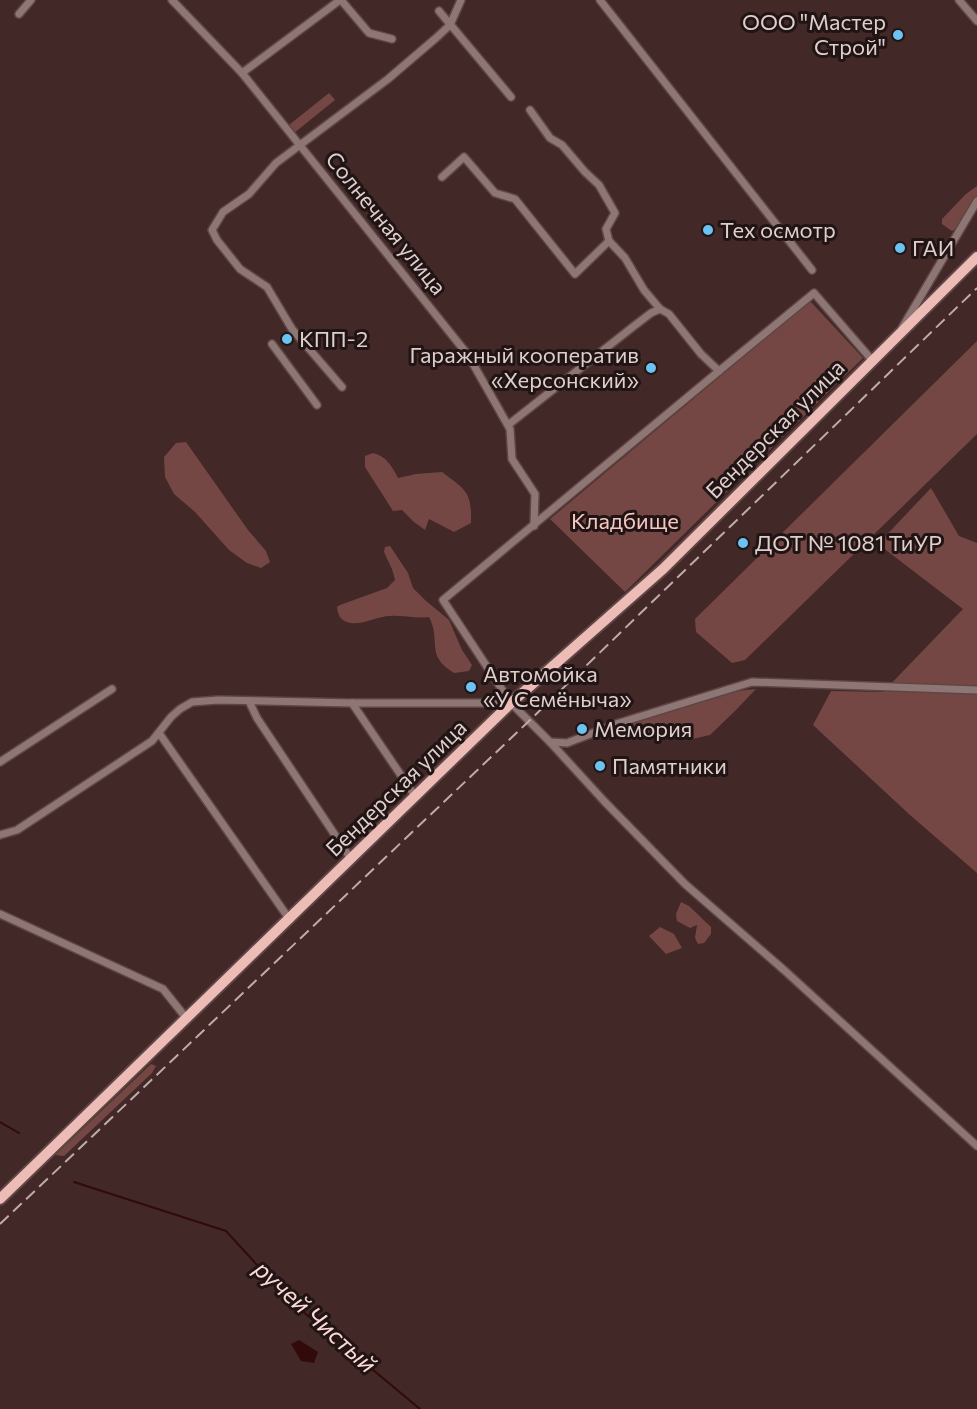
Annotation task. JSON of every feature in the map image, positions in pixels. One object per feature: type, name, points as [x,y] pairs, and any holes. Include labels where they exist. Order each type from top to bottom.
[{"type":"main road","name":"Бендерская улица","points":[[0,1199],[511,703],[663,569],[977,257]]},
{"type":"street","points":[[19,14],[31,0]]},
{"type":"street","name":"Солнечная улица","points":[[172,0],[242,73],[444,324],[468,355],[508,425]]},
{"type":"street","points":[[242,73],[340,0],[369,33],[392,39]]},
{"type":"street","points":[[342,387],[292,329],[267,287],[240,269],[212,230],[223,212],[249,194],[276,163],[388,79],[436,38],[450,25],[461,0]]},
{"type":"street","points":[[600,0],[812,270]]},
{"type":"street","points":[[959,0],[977,21]]},
{"type":"street","points":[[439,11],[511,97]]},
{"type":"street","points":[[530,110],[550,138],[562,145],[599,185],[615,213],[606,230],[609,241],[625,258],[644,290],[660,309],[669,314],[701,354],[719,371]]},
{"type":"street","points":[[442,177],[464,157],[495,193],[515,199],[574,274],[609,241]]},
{"type":"street","points":[[897,336],[977,201]]},
{"type":"street","points":[[872,360],[814,293],[442,600],[511,703],[685,884],[784,970],[977,1146]]},
{"type":"street","points":[[534,526],[535,494],[512,459],[508,425],[651,313],[660,309]]},
{"type":"street","points":[[272,344],[317,405]]},
{"type":"street","points":[[550,742],[567,743],[619,723],[752,682],[977,690]]},
{"type":"street","points":[[0,762],[112,690]]},
{"type":"street","points":[[0,835],[16,830],[152,741],[175,713],[192,702],[249,700],[352,703],[511,703]]},
{"type":"street","points":[[249,700],[257,718],[351,859]]},
{"type":"street","points":[[352,703],[415,796]]},
{"type":"street","points":[[159,733],[290,920]]},
{"type":"street","points":[[0,914],[163,989],[187,1019]]},
{"type":"green space","points":[[329,93],[335,100],[294,133],[289,125]]},
{"type":"green space","points":[[977,186],[977,197],[959,227],[952,231],[942,224],[942,219]]},
{"type":"green space","name":"Кладбище","points":[[810,301],[863,358],[625,592],[550,519]]},
{"type":"green space","points":[[977,341],[977,434],[745,660],[732,663],[696,632],[695,619]]},
{"type":"green space","points":[[186,442],[248,530],[266,551],[270,562],[261,568],[247,563],[229,550],[195,512],[174,494],[165,477],[164,457],[176,443]]},
{"type":"green space","points":[[373,453],[382,456],[388,462],[398,478],[442,472],[457,483],[469,498],[471,523],[454,532],[429,519],[425,530],[402,510],[393,511],[365,467],[365,456]]},
{"type":"green space","points":[[931,488],[959,536],[977,543],[977,873],[910,815],[813,725],[831,691],[883,692],[963,609],[878,544]]},
{"type":"green space","points":[[390,546],[408,573],[413,588],[449,620],[462,650],[472,665],[469,671],[454,673],[439,660],[436,654],[433,626],[429,617],[390,616],[352,623],[343,620],[340,616],[337,607],[340,605],[387,588],[395,580],[384,552],[385,547]]},
{"type":"green space","points":[[756,689],[710,735],[692,739],[679,727],[643,739],[621,737],[624,726],[706,698]]},
{"type":"green space","points":[[681,902],[689,906],[711,927],[711,934],[704,943],[698,944],[695,938],[697,925],[690,928],[677,921],[676,914]]},
{"type":"green space","points":[[660,927],[674,934],[682,948],[666,954],[649,936]]},
{"type":"green space","points":[[151,1064],[156,1066],[152,1073],[64,1156],[55,1155]]},
{"type":"shaded area","points":[[299,1340],[318,1352],[314,1363],[301,1361],[291,1344]]},
{"type":"waterway","name":"ручей Чистый","points":[[0,1122],[19,1133]]},
{"type":"waterway","name":"ручей Чистый","points":[[74,1182],[226,1231],[289,1300],[420,1409]]},
{"type":"railway","points":[[0,1224],[529,721],[977,288]]},
{"type":"place","name":"ООО \"Мастер Строй\"","points":[[898,35]]},
{"type":"place","name":"Тех осмотр","points":[[708,230]]},
{"type":"place","name":"ГАИ","points":[[900,248]]},
{"type":"place","name":"КПП-2","points":[[287,339]]},
{"type":"place","name":"Гаражный кооператив «Херсонский»","points":[[651,368]]},
{"type":"place","name":"ДОТ № 1081 ТиУР","points":[[743,543]]},
{"type":"place","name":"Автомойка «У Семёныча»","points":[[471,687]]},
{"type":"place","name":"Мемория","points":[[582,729]]},
{"type":"place","name":"Памятники","points":[[600,766]]}]
